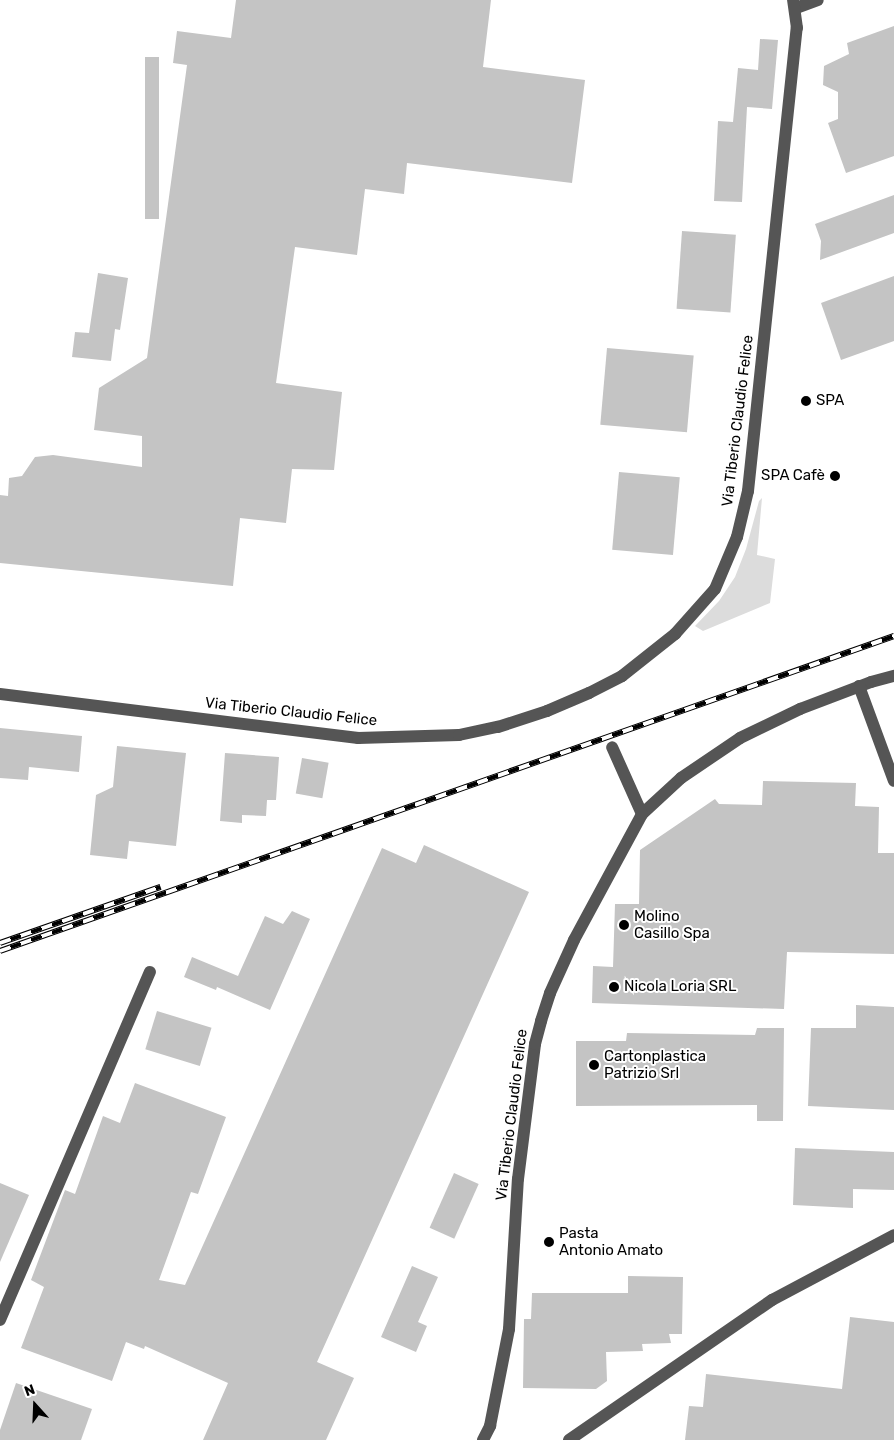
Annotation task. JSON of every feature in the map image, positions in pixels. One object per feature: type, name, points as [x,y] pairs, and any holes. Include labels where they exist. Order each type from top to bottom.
[{"type":"street","points":[[795,4],[818,0]]},
{"type":"street","name":"Via Tiberio Claudio Felice","points":[[0,694],[358,738],[415,738],[459,735],[488,729],[547,711],[622,676],[649,657],[692,616],[714,589],[737,537],[748,491],[797,28],[795,4]]},
{"type":"street","name":"Via Tiberio Claudio Felice","points":[[483,1440],[490,1426],[509,1329],[518,1179],[535,1044],[550,993],[574,940],[642,814],[682,778],[740,738],[800,708],[859,686],[894,676]]},
{"type":"street","points":[[859,686],[894,782]]},
{"type":"street","points":[[612,747],[642,814]]},
{"type":"street","points":[[0,1320],[150,972]]},
{"type":"street","points":[[569,1440],[772,1300],[894,1235]]},
{"type":"shaded area","points":[[762,498],[757,555],[775,559],[770,603],[703,631],[695,626],[719,601],[735,577],[746,549],[759,501]]},
{"type":"building","points":[[236,0],[491,0],[483,67],[585,80],[572,183],[407,163],[404,194],[365,189],[357,255],[295,247],[276,383],[342,392],[334,470],[292,469],[286,523],[240,518],[233,586],[0,563],[0,495],[8,496],[9,478],[22,476],[35,457],[53,455],[142,467],[142,436],[94,430],[99,388],[147,358],[187,65],[173,63],[177,31],[231,38]]},
{"type":"building","points":[[894,26],[894,156],[846,173],[828,123],[838,119],[838,92],[823,85],[824,66],[849,54],[847,43]]},
{"type":"building","points":[[760,39],[778,40],[772,109],[747,107],[742,202],[714,201],[718,121],[733,122],[738,68],[758,70]]},
{"type":"building","points":[[145,57],[159,57],[159,219],[145,219]]},
{"type":"building","points":[[894,195],[894,233],[820,260],[821,241],[815,224]]},
{"type":"building","points":[[682,231],[736,235],[730,313],[677,309]]},
{"type":"building","points":[[98,273],[128,278],[120,330],[115,329],[111,361],[72,357],[75,332],[89,333]]},
{"type":"building","points":[[894,276],[894,341],[841,360],[821,303]]},
{"type":"building","points":[[607,348],[694,356],[687,432],[600,425]]},
{"type":"building","points":[[619,472],[680,477],[673,555],[612,550]]},
{"type":"building","points":[[0,728],[82,736],[79,772],[29,767],[28,780],[0,778]]},
{"type":"building","points":[[117,746],[186,753],[176,846],[129,841],[127,859],[90,855],[96,795],[113,787]]},
{"type":"building","points":[[225,753],[279,757],[276,800],[267,800],[266,816],[242,815],[242,823],[220,821]]},
{"type":"building","points":[[302,758],[329,763],[322,798],[296,793]]},
{"type":"building","points":[[763,781],[856,783],[855,806],[879,807],[878,853],[894,853],[894,954],[787,952],[784,1009],[592,1003],[593,966],[613,967],[615,904],[639,904],[640,850],[715,799],[719,804],[762,805]]},
{"type":"building","points":[[424,845],[529,892],[317,1362],[354,1378],[326,1440],[203,1440],[228,1383],[145,1346],[144,1349],[126,1342],[112,1381],[21,1348],[44,1287],[31,1280],[65,1190],[75,1194],[103,1116],[120,1123],[135,1083],[226,1117],[198,1194],[191,1192],[159,1280],[185,1285],[382,848],[416,863]]},
{"type":"building","points":[[292,911],[310,919],[270,1010],[217,987],[216,990],[184,977],[192,957],[238,976],[265,916],[283,924]]},
{"type":"building","points":[[856,1005],[894,1007],[894,1110],[808,1106],[811,1028],[856,1028]]},
{"type":"building","points":[[157,1011],[212,1028],[200,1066],[145,1049]]},
{"type":"building","points":[[757,1028],[784,1028],[783,1121],[757,1121],[757,1105],[576,1106],[576,1041],[626,1041],[627,1033],[755,1035]]},
{"type":"building","points":[[795,1148],[894,1152],[894,1190],[853,1189],[853,1208],[793,1205]]},
{"type":"building","points":[[454,1173],[479,1184],[454,1239],[430,1228]]},
{"type":"building","points":[[0,1183],[29,1195],[0,1262]]},
{"type":"building","points":[[412,1266],[438,1277],[418,1322],[427,1326],[416,1352],[381,1337]]},
{"type":"building","points":[[628,1276],[683,1277],[682,1334],[669,1334],[671,1343],[642,1344],[643,1351],[606,1352],[607,1381],[596,1389],[523,1388],[524,1319],[531,1319],[532,1293],[628,1293]]},
{"type":"building","points":[[850,1317],[894,1322],[894,1440],[685,1440],[689,1406],[703,1407],[706,1374],[842,1389]]},
{"type":"building","points":[[16,1383],[92,1409],[81,1440],[0,1440],[0,1430]]},
{"type":"railway","points":[[0,951],[894,636]]},
{"type":"railway","points":[[0,943],[160,887]]},
{"type":"place","name":"SPA","points":[[806,401]]},
{"type":"place","name":"SPA Cafè","points":[[835,476]]},
{"type":"place","name":"Molino Casillo Spa","points":[[624,925]]},
{"type":"place","name":"Nicola Loria SRL","points":[[614,987]]},
{"type":"place","name":"Cartonplastica Patrizio Srl","points":[[594,1065]]},
{"type":"place","name":"Pasta Antonio Amato","points":[[549,1242]]}]
